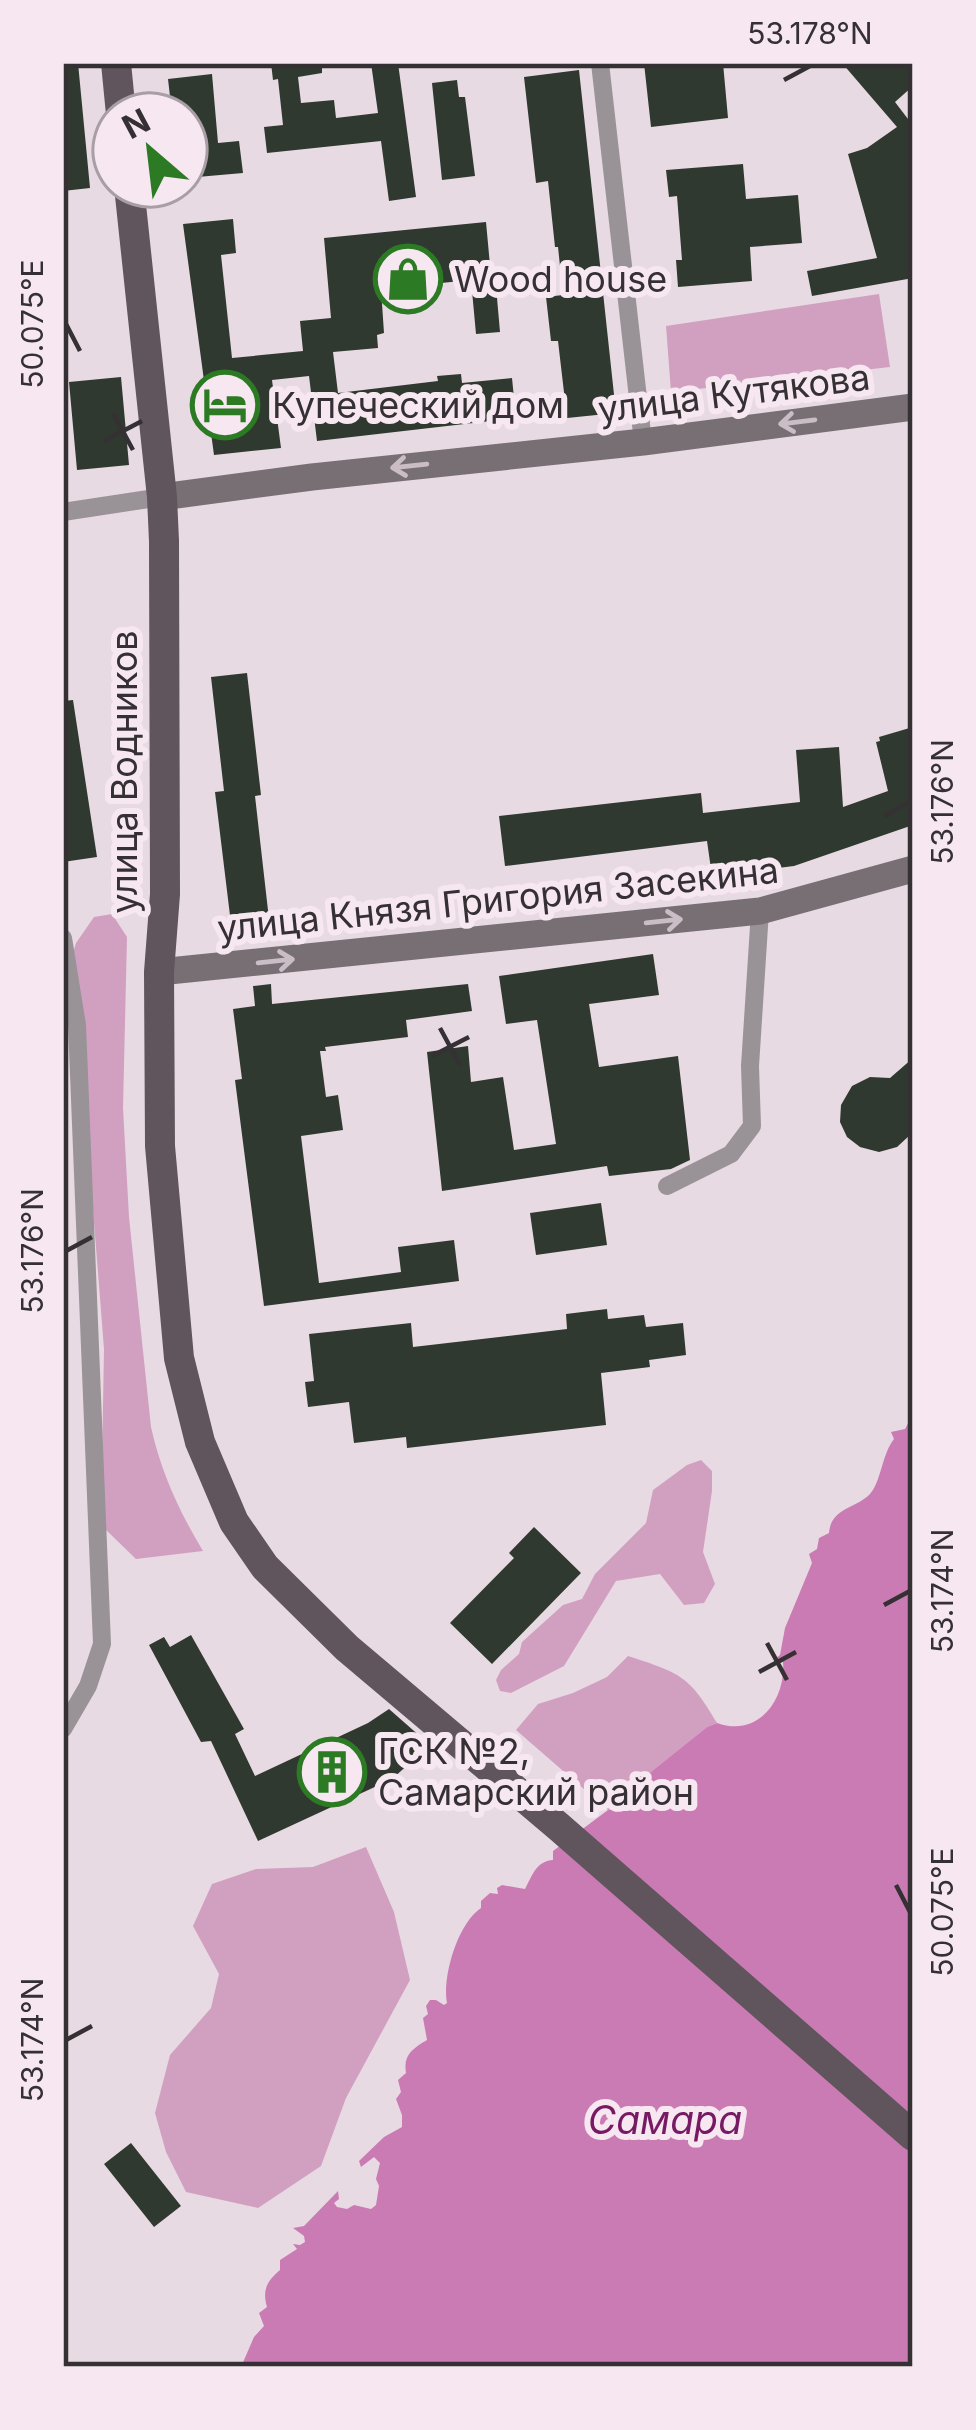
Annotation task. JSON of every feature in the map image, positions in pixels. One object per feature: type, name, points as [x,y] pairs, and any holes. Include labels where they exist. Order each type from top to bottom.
[{"type":"main road","name":"улица Водников","points":[[132,210],[162,496],[165,894],[159,972],[160,1146],[178,1358],[200,1442],[233,1522],[265,1567],[347,1648],[913,2137]]},
{"type":"main road","name":"улица Кутякова","points":[[162,496],[913,407]]},
{"type":"main road","name":"улица Князя Григория Засекина","points":[[159,972],[760,911],[913,869]]},
{"type":"street","points":[[600,63],[643,442]]},
{"type":"street","name":"улица Кутякова","points":[[63,512],[162,496]]},
{"type":"street","points":[[667,1186],[730,1154],[752,1126],[750,1066],[760,911]]},
{"type":"street","points":[[63,938],[76,1025],[102,1644],[88,1686],[63,1729]]},
{"type":"shaded area","points":[[879,294],[890,367],[671,392],[666,326]]},
{"type":"shaded area","points":[[112,914],[127,937],[123,1108],[151,1427],[172,1491],[203,1551],[136,1559],[105,1529],[104,1349],[66,976],[76,943],[94,917]]},
{"type":"shaded area","points":[[701,1460],[712,1471],[703,1552],[715,1584],[704,1603],[684,1605],[660,1574],[616,1581],[564,1666],[511,1693],[500,1691],[496,1680],[519,1654],[522,1642],[563,1605],[582,1599],[595,1574],[646,1523],[653,1490]]},
{"type":"shaded area","points":[[628,1656],[682,1678],[717,1723],[625,1789],[608,1810],[516,1730],[538,1704],[607,1677]]},
{"type":"shaded area","points":[[366,1847],[394,1912],[410,1980],[346,2098],[321,2166],[258,2208],[186,2192],[166,2152],[155,2113],[170,2055],[211,2008],[219,1974],[193,1926],[212,1884],[256,1869],[313,1867]]},
{"type":"water","name":"Самара","points":[[913,1414],[913,2367],[241,2367],[264,2326],[259,2313],[267,2307],[265,2291],[280,2270],[280,2260],[297,2249],[293,2244],[305,2242],[293,2228],[304,2226],[338,2191],[337,2207],[371,2209],[376,2205],[380,2163],[374,2157],[361,2167],[359,2161],[402,2127],[396,2099],[401,2092],[398,2080],[406,2073],[410,2053],[427,2040],[426,2006],[430,2000],[447,2003],[453,1952],[481,1901],[490,1893],[498,1894],[502,1885],[525,1889],[539,1866],[553,1860],[553,1851],[614,1808],[625,1790],[707,1727],[745,1725],[766,1712],[780,1690],[783,1662],[775,1659],[812,1563],[809,1554],[817,1549],[819,1538],[829,1533],[834,1518],[870,1494],[894,1439],[891,1432],[905,1429]]},
{"type":"building","points":[[63,63],[78,63],[90,188],[63,191]]},
{"type":"building","points":[[271,63],[322,63],[322,73],[298,77],[301,103],[334,100],[336,118],[378,113],[371,63],[398,63],[416,197],[389,201],[381,141],[267,153],[264,127],[283,125],[278,79],[273,80]]},
{"type":"building","points":[[644,63],[723,63],[728,118],[651,127]]},
{"type":"building","points":[[842,63],[913,63],[913,86],[895,102],[908,119],[913,115],[913,278],[812,296],[807,271],[877,258],[848,154],[867,148],[897,127]]},
{"type":"building","points":[[579,70],[616,413],[567,418],[558,341],[551,341],[546,297],[563,295],[558,247],[548,181],[536,183],[524,77]]},
{"type":"building","points":[[212,74],[218,143],[239,141],[243,173],[210,176],[210,90],[169,90],[168,79]]},
{"type":"building","points":[[457,80],[459,97],[465,97],[475,176],[442,180],[432,83]]},
{"type":"building","points":[[743,164],[746,199],[798,195],[802,243],[750,247],[752,281],[678,287],[676,260],[682,260],[677,196],[669,197],[666,170]]},
{"type":"building","points":[[233,219],[236,253],[221,255],[232,358],[303,351],[300,321],[331,318],[324,238],[486,222],[500,332],[476,334],[471,280],[381,289],[384,333],[377,335],[378,348],[333,352],[338,393],[438,381],[437,376],[461,374],[462,383],[512,378],[516,418],[317,441],[309,376],[272,380],[281,448],[214,455],[183,224]]},
{"type":"building","points":[[121,377],[129,465],[77,470],[69,382]]},
{"type":"building","points":[[247,673],[270,928],[232,932],[215,792],[224,791],[211,677]]},
{"type":"building","points":[[73,700],[97,857],[63,862],[63,701]]},
{"type":"building","points":[[913,727],[913,825],[794,866],[712,876],[707,841],[505,866],[499,816],[701,793],[703,813],[800,802],[796,750],[839,747],[843,807],[888,791],[876,742]]},
{"type":"building","points":[[653,954],[659,995],[589,1004],[599,1067],[678,1056],[690,1160],[671,1169],[609,1176],[607,1166],[442,1191],[427,1052],[468,1046],[471,1082],[503,1077],[514,1150],[556,1144],[537,1020],[506,1024],[499,976]]},
{"type":"building","points":[[271,984],[272,1004],[468,984],[472,1011],[406,1020],[408,1037],[320,1051],[326,1097],[338,1095],[343,1130],[301,1136],[319,1283],[401,1272],[398,1247],[454,1240],[459,1281],[264,1306],[235,1080],[242,1079],[233,1009],[255,1006],[253,986]]},
{"type":"building","points":[[913,1058],[910,1135],[897,1147],[879,1152],[860,1147],[847,1137],[840,1122],[841,1105],[852,1086],[870,1077],[890,1078]]},
{"type":"building","points":[[601,1203],[607,1245],[536,1255],[530,1213]]},
{"type":"building","points":[[607,1309],[608,1319],[644,1315],[646,1327],[683,1323],[686,1355],[649,1360],[650,1367],[601,1373],[606,1425],[407,1448],[406,1437],[354,1443],[349,1402],[308,1407],[305,1382],[314,1381],[309,1334],[411,1323],[413,1347],[567,1329],[566,1314]]},
{"type":"building","points":[[534,1527],[581,1573],[492,1664],[450,1623],[514,1558],[509,1553]]},
{"type":"building","name":"ГСК №2, Самарский район","points":[[191,1635],[244,1729],[235,1734],[255,1776],[389,1709],[430,1745],[392,1779],[258,1841],[211,1741],[201,1742],[149,1645],[164,1637],[170,1647]]},
{"type":"building","points":[[131,2143],[181,2206],[154,2227],[104,2164]]},
{"type":"place","name":"Wood house","points":[[408,279]]},
{"type":"place","name":"Купеческий дом","points":[[225,405]]},
{"type":"place","name":"ГСК №2, Самарский район","points":[[332,1772]]}]
